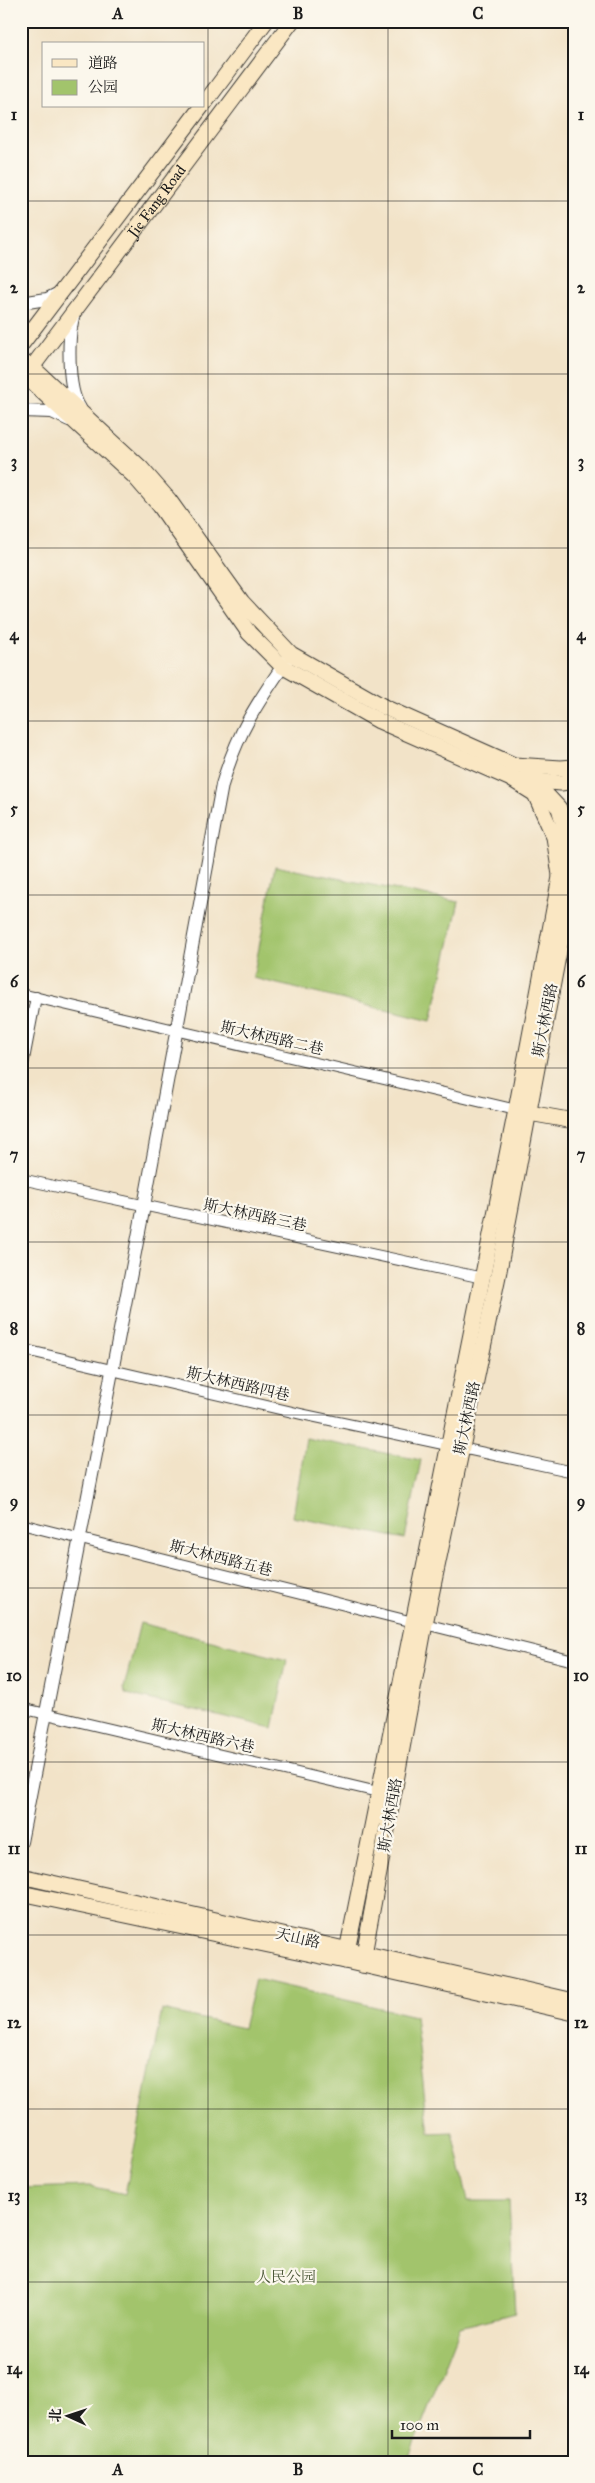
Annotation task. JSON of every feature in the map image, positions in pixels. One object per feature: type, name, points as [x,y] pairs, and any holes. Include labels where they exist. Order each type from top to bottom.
[{"type":"main road","name":"Jie Fang Road","points":[[205,102],[266,21]]},
{"type":"main road","name":"Jie Fang Road","points":[[24,371],[77,305],[292,21]]},
{"type":"main road","name":"Jie Fang Road","points":[[21,345],[201,108]]},
{"type":"main road","points":[[24,371],[142,468],[169,500],[242,602],[287,660],[512,772],[533,780],[561,783],[574,782]]},
{"type":"main road","points":[[512,772],[574,767]]},
{"type":"main road","points":[[512,772],[535,794],[554,837],[567,874]]},
{"type":"main road","points":[[533,780],[559,808],[573,843],[574,866]]},
{"type":"main road","points":[[567,874],[573,843]]},
{"type":"main road","name":"斯大林西路","points":[[364,1959],[419,1623],[454,1447],[483,1278],[522,1111],[567,874]]},
{"type":"main road","points":[[522,1111],[574,1121]]},
{"type":"main road","name":"斯大林西路","points":[[454,1447],[498,1276],[522,1111]]},
{"type":"main road","name":"斯大林西路","points":[[346,1955],[378,1792],[419,1623]]},
{"type":"main road","name":"天山路","points":[[21,1876],[346,1955],[574,2001]]},
{"type":"main road","name":"天山路","points":[[21,1893],[346,1955]]},
{"type":"main road","name":"天山路","points":[[364,1959],[574,2013]]},
{"type":"street","points":[[21,303],[47,299],[61,292]]},
{"type":"street","points":[[77,305],[71,327],[71,388],[82,420]]},
{"type":"street","points":[[21,411],[52,412],[82,420]]},
{"type":"street","points":[[21,1842],[144,1206],[222,785],[230,757],[257,702],[287,660]]},
{"type":"street","name":"斯大林西路二巷","points":[[21,994],[522,1111]]},
{"type":"street","points":[[21,1075],[36,997]]},
{"type":"street","name":"斯大林西路三巷","points":[[21,1179],[483,1278]]},
{"type":"street","name":"斯大林西路四巷","points":[[21,1349],[454,1447],[574,1472]]},
{"type":"street","name":"斯大林西路五巷","points":[[21,1524],[574,1661]]},
{"type":"street","name":"斯大林西路六巷","points":[[21,1708],[378,1792]]},
{"type":"green space","points":[[275,866],[459,902],[431,1021],[253,978]]},
{"type":"green space","points":[[306,1438],[421,1460],[405,1539],[293,1517]]},
{"type":"green space","points":[[140,1623],[287,1660],[273,1728],[127,1694],[124,1688]]},
{"type":"green space","name":"人民公园","points":[[255,1979],[415,2016],[429,2133],[453,2132],[468,2201],[509,2201],[515,2313],[460,2327],[407,2462],[21,2462],[21,2188],[90,2186],[125,2194],[162,2010],[243,2028]]}]
